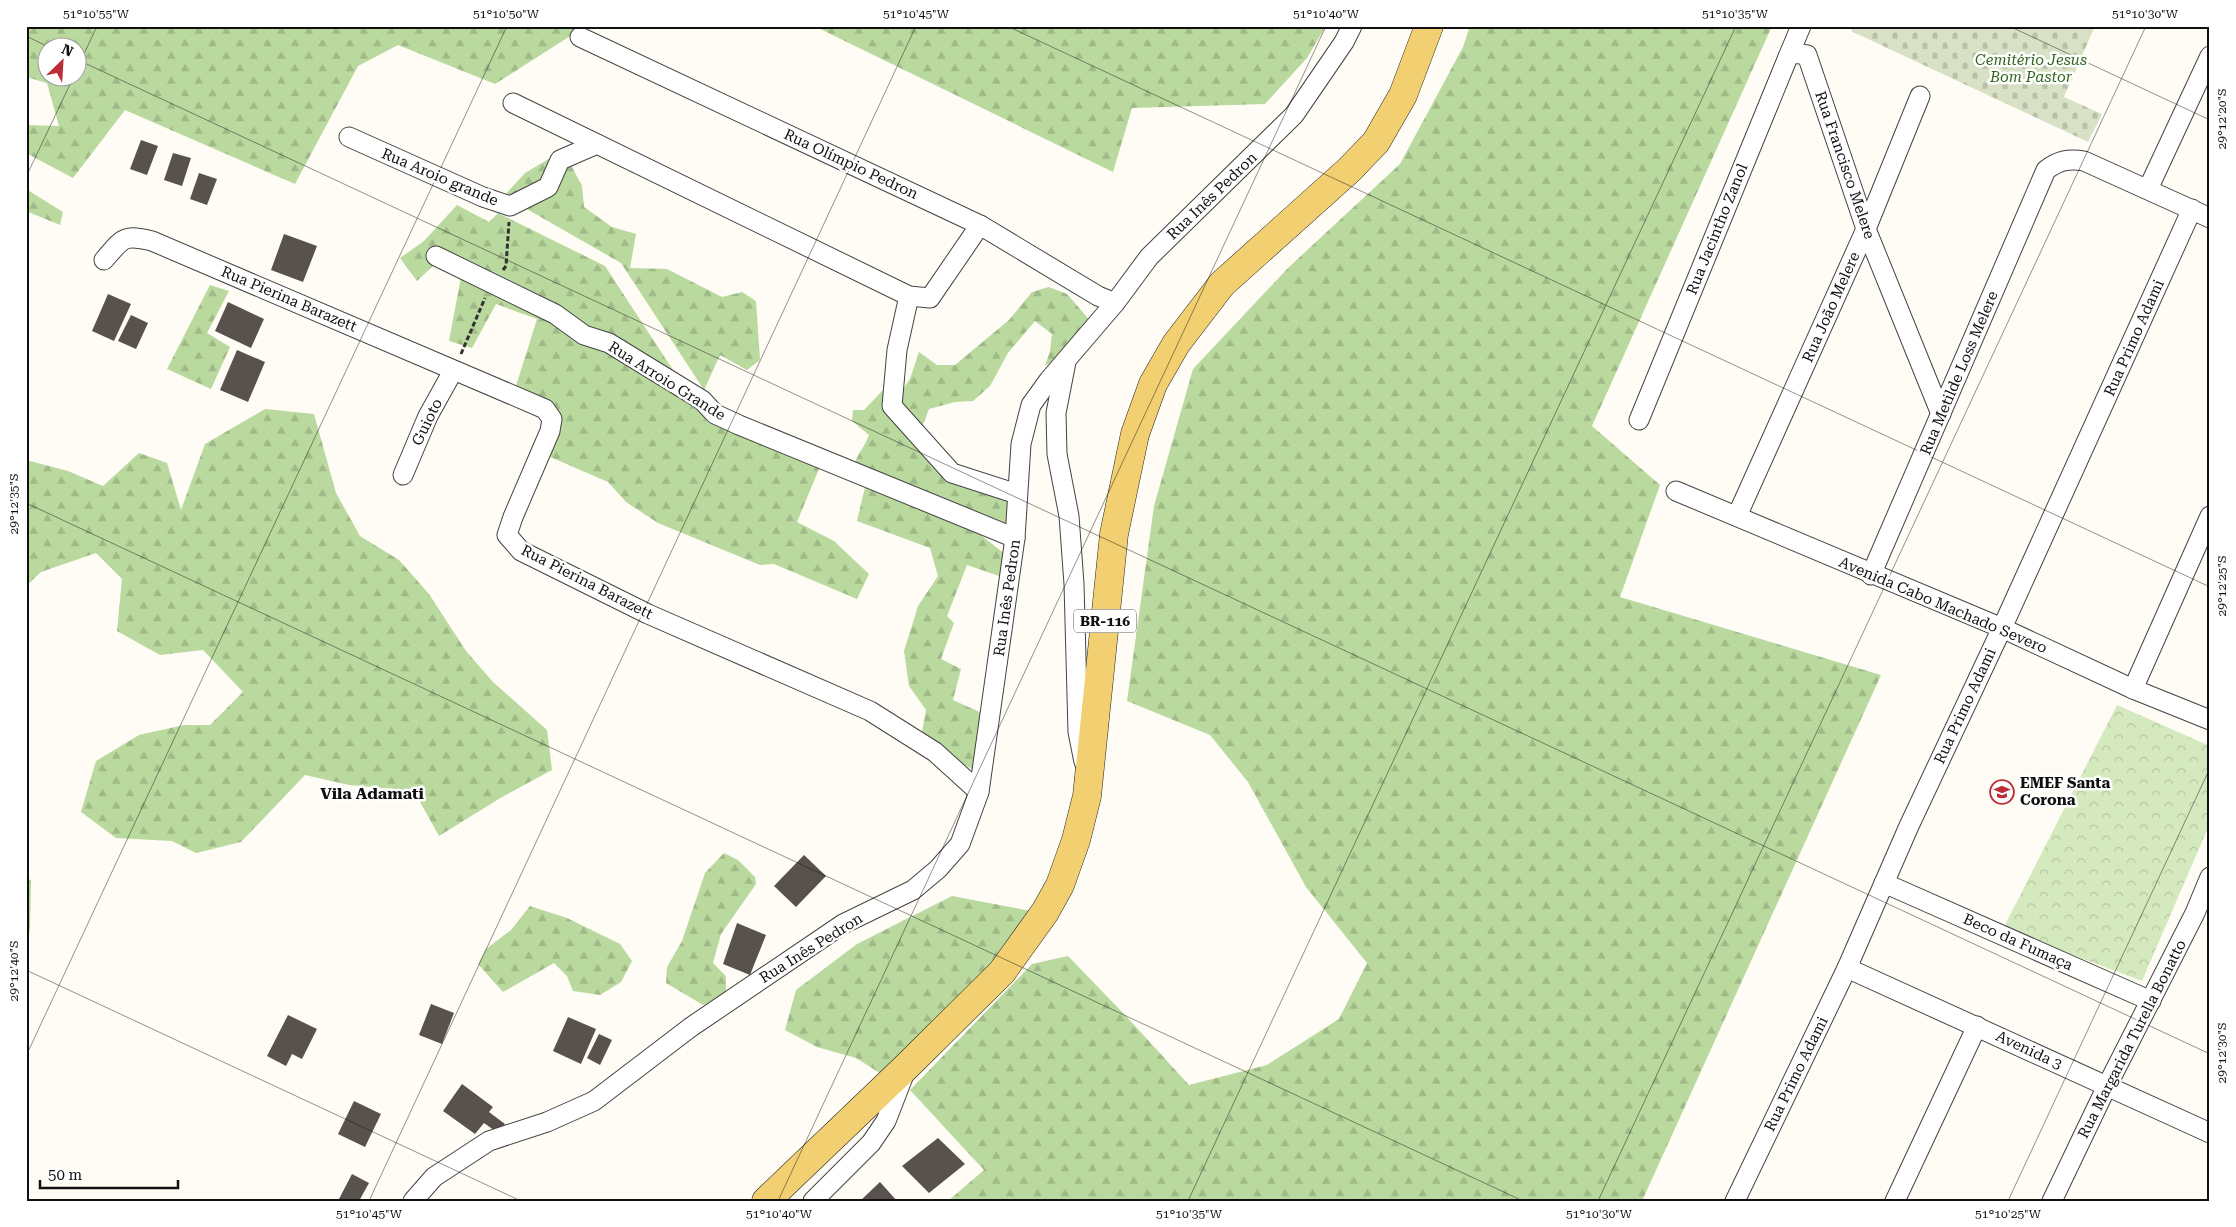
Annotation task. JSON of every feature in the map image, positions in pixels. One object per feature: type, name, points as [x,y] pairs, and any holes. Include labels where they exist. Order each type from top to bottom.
[{"type":"main road","name":"BR-116","points":[[766,1201],[1002,972],[1045,912],[1060,885],[1076,840],[1088,783],[1114,534],[1135,434],[1153,384],[1176,344],[1222,284],[1349,170],[1376,142],[1403,95],[1429,26]]},
{"type":"street","name":"Rua Inês Pedron","points":[[413,1201],[434,1177],[489,1140],[546,1122],[594,1101],[691,1027],[843,924],[913,890],[938,869],[960,844],[980,792],[1015,538],[1021,444],[1031,405],[1115,303],[1150,257],[1294,115],[1344,42],[1352,26]]},
{"type":"street","name":"Rua Jacintho Zanol","points":[[1639,420],[1801,26]]},
{"type":"street","name":"Rua Olímpio Pedron","points":[[580,36],[980,225],[1098,296],[1115,303]]},
{"type":"street","name":"Rua Francisco Melere","points":[[1788,57],[1794,53],[1807,54],[1866,229],[1941,414]]},
{"type":"street","points":[[2210,56],[2148,189],[2210,218]]},
{"type":"street","name":"Rua João Melere","points":[[1736,516],[1866,229],[1920,96]]},
{"type":"street","points":[[513,103],[909,296],[930,298],[980,225]]},
{"type":"street","name":"Rua Aroio grande","points":[[349,137],[483,197],[510,206],[548,187],[560,160],[596,144]]},
{"type":"street","name":"Rua Metilde Loss Melere","points":[[1871,575],[2046,170],[2058,162],[2073,159],[2148,189]]},
{"type":"street","name":"Rua Primo Adami","points":[[1735,1201],[1847,968],[2192,209]]},
{"type":"street","name":"Rua Pierina Barazett","points":[[104,260],[120,242],[132,236],[152,241],[277,293],[453,371],[462,372],[546,409],[552,418],[550,431],[513,517],[508,535],[520,551],[648,614],[870,712],[935,752],[980,792]]},
{"type":"street","name":"Rua Arroio Grande","points":[[436,256],[556,314],[584,335],[609,343],[702,400],[715,414],[1015,538]]},
{"type":"street","points":[[909,296],[897,350],[892,406],[952,473],[1017,494]]},
{"type":"street","name":"Rua Inês Pedron","points":[[1066,361],[1056,413],[1056,454],[1069,516],[1074,584],[1078,732],[1088,783]]},
{"type":"street","name":"Guioto","points":[[403,475],[428,416],[453,371]]},
{"type":"street","name":"Avenida Cabo Machado Severo","points":[[1676,491],[1871,575],[2002,628],[2133,689],[2210,720]]},
{"type":"street","points":[[2133,689],[2210,516]]},
{"type":"street","name":"Rua Margarida Turella Bonatto","points":[[2052,1201],[2106,1086],[2195,913],[2210,877]]},
{"type":"street","name":"Beco da Fumaça","points":[[1884,883],[2151,1001]]},
{"type":"street","name":"Avenida 3","points":[[1847,968],[2210,1133]]},
{"type":"street","points":[[1895,1201],[1977,1026]]},
{"type":"street","points":[[813,1201],[871,1143],[886,1121],[906,1067]]},
{"type":"green space","points":[[26,26],[586,26],[495,84],[398,45],[358,66],[295,184],[125,110],[73,178],[26,153],[26,125],[59,126],[48,88],[88,88],[88,38],[38,38],[38,80],[26,77]]},
{"type":"green space","points":[[814,26],[1326,26],[1307,58],[1265,104],[1132,108],[1113,172]]},
{"type":"green space","points":[[1470,26],[1772,26],[1592,426],[1660,485],[1620,597],[1881,675],[1642,1201],[948,1201],[984,1170],[910,1090],[1032,964],[1068,956],[1189,1085],[1267,1065],[1339,1019],[1367,963],[1306,887],[1248,782],[1210,735],[1127,701],[1154,506],[1193,369],[1289,267],[1400,164],[1463,47]]},
{"type":"green space","name":"Cemitério Jesus Bom Pastor","points":[[1853,26],[2095,26],[2064,97],[2102,114],[2088,142],[1851,31]]},
{"type":"green space","points":[[552,157],[570,163],[582,186],[584,207],[612,227],[636,234],[630,268],[667,269],[722,297],[742,292],[756,301],[760,360],[747,370],[720,355],[704,390],[621,263],[504,196],[525,173]]},
{"type":"green space","points":[[26,189],[63,212],[60,225],[26,211]]},
{"type":"green space","points":[[457,205],[489,222],[498,213],[605,266],[707,422],[821,464],[797,522],[834,541],[869,574],[857,599],[774,564],[760,565],[658,523],[626,502],[608,482],[548,456],[562,417],[552,405],[515,389],[537,319],[496,304],[472,348],[449,341],[461,277],[435,264],[417,281],[400,258],[424,241]]},
{"type":"green space","points":[[210,285],[229,291],[207,333],[230,347],[211,389],[167,369]]},
{"type":"green space","points":[[1049,287],[1067,294],[1093,324],[1058,358],[1045,366],[1050,351],[1052,334],[1035,321],[1008,353],[990,386],[973,401],[955,402],[929,409],[917,440],[1013,501],[1012,528],[853,469],[869,435],[852,421],[853,410],[864,410],[883,390],[895,401],[910,379],[919,352],[937,365],[955,365],[1009,320],[1032,292]]},
{"type":"green space","points":[[265,409],[314,414],[336,493],[360,536],[399,560],[429,594],[466,651],[493,682],[547,730],[552,770],[502,797],[439,836],[414,791],[349,785],[305,775],[241,842],[196,853],[172,841],[116,838],[81,812],[96,761],[139,735],[184,725],[210,725],[243,692],[203,650],[160,655],[117,631],[122,579],[96,553],[41,572],[26,586],[26,460],[68,471],[103,486],[139,453],[167,463],[181,510],[205,444]]},
{"type":"green space","points":[[866,483],[962,520],[1006,555],[1002,577],[967,565],[947,616],[954,623],[941,659],[961,669],[953,700],[984,714],[974,770],[957,761],[922,732],[926,710],[909,686],[904,651],[918,606],[938,576],[930,548],[857,521]]},
{"type":"green space","points":[[2117,705],[2210,746],[2210,823],[2142,981],[2003,929]]},
{"type":"green space","points":[[724,853],[738,860],[755,877],[756,884],[721,934],[713,963],[726,976],[726,999],[703,1005],[666,983],[667,967],[682,941],[705,873]]},
{"type":"green space","points":[[26,878],[31,880],[30,929],[26,952]]},
{"type":"green space","points":[[952,896],[1036,912],[1001,959],[883,1075],[856,1058],[817,1047],[785,1030],[796,990],[857,944]]},
{"type":"green space","points":[[530,906],[567,918],[620,944],[632,961],[621,982],[600,995],[573,991],[567,976],[554,963],[503,992],[478,964],[486,949],[511,930]]},
{"type":"building","points":[[141,140],[158,146],[147,175],[130,169]]},
{"type":"building","points":[[173,153],[191,158],[182,186],[164,180]]},
{"type":"building","points":[[199,173],[217,179],[207,205],[190,199]]},
{"type":"building","points":[[284,234],[317,246],[303,282],[271,270]]},
{"type":"building","points":[[108,294],[131,304],[114,341],[92,331]]},
{"type":"building","points":[[228,302],[264,319],[251,348],[215,331]]},
{"type":"building","points":[[131,315],[148,323],[136,349],[118,341]]},
{"type":"building","points":[[237,350],[265,362],[248,402],[220,390]]},
{"type":"building","points":[[804,855],[826,876],[796,907],[774,886]]},
{"type":"building","points":[[737,923],[766,935],[750,975],[723,964]]},
{"type":"building","points":[[431,1004],[454,1013],[442,1044],[419,1035]]},
{"type":"building","points":[[288,1015],[317,1029],[302,1059],[292,1054],[286,1066],[267,1056]]},
{"type":"building","points":[[568,1017],[596,1029],[581,1064],[553,1051]]},
{"type":"building","points":[[599,1034],[612,1040],[600,1065],[587,1058]]},
{"type":"building","points":[[462,1084],[493,1107],[489,1112],[505,1124],[498,1133],[484,1123],[475,1134],[443,1111]]},
{"type":"building","points":[[354,1101],[381,1114],[365,1147],[338,1134]]},
{"type":"building","points":[[938,1138],[965,1164],[929,1193],[902,1166]]},
{"type":"building","points":[[352,1174],[369,1183],[359,1201],[343,1201],[339,1199]]},
{"type":"building","points":[[880,1182],[897,1201],[860,1201]]},
{"type":"place","name":"EMEF Santa Corona","points":[[2002,792]]},
{"type":"district","name":"Vila Adamati","points":[[372,793]]}]
